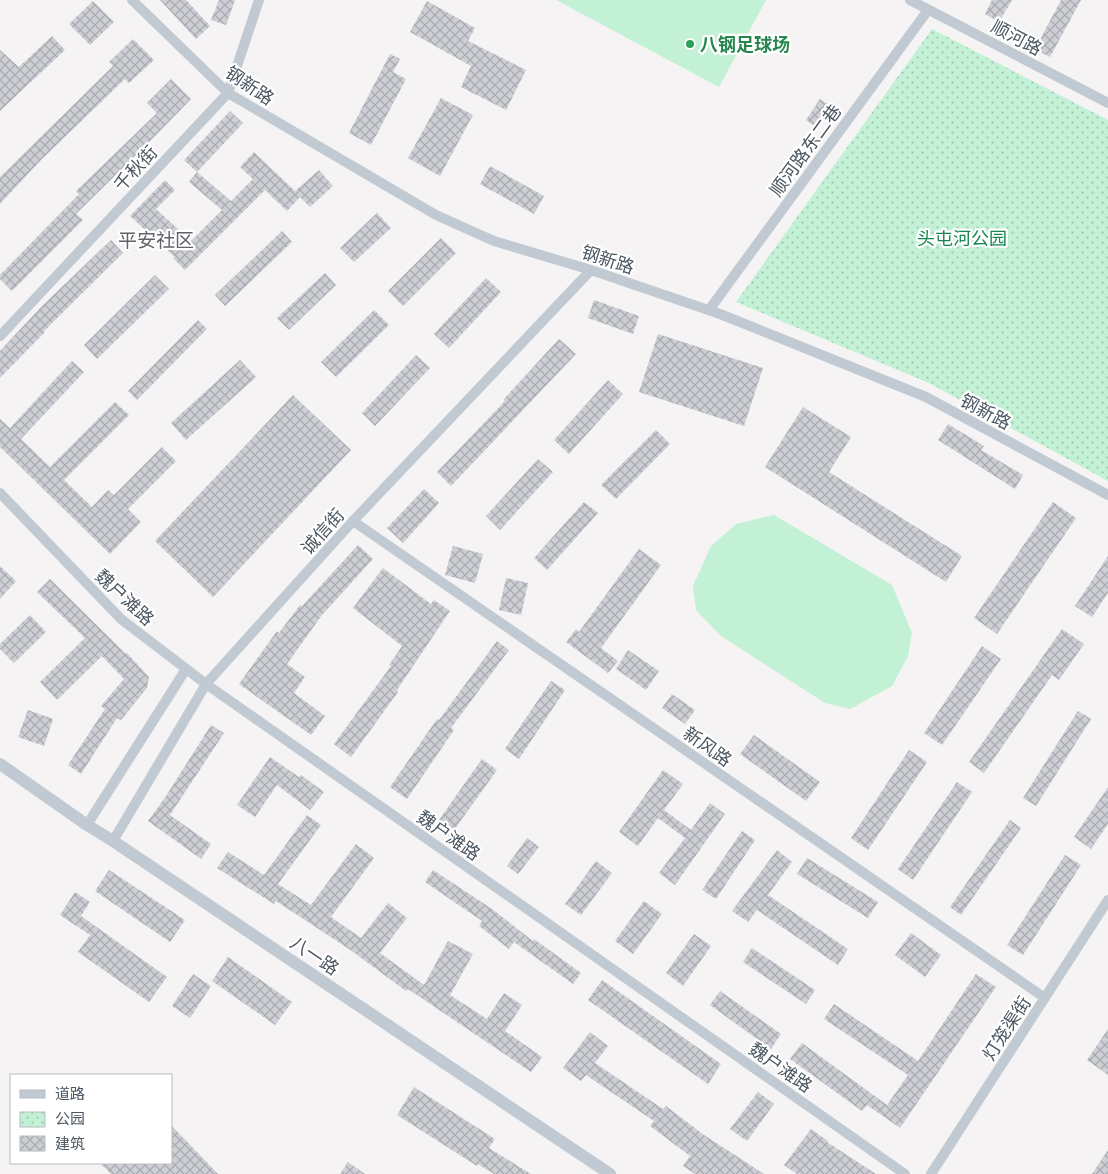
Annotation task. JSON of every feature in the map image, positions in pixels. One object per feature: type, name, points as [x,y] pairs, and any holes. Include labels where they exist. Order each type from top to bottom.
[{"type":"street","name":"钢新路","points":[[132,0],[228,93],[436,215],[494,242],[590,270],[709,310],[926,397],[1108,495]]},
{"type":"street","name":"千秋街","points":[[0,336],[228,93],[259,0]]},
{"type":"street","name":"顺河路","points":[[910,0],[1108,103]]},
{"type":"street","name":"顺河路东二巷","points":[[709,310],[928,10]]},
{"type":"street","name":"诚信街","points":[[113,841],[206,684],[353,521],[590,270]]},
{"type":"street","name":"魏户滩路","points":[[0,493],[121,619],[186,669],[905,1174]]},
{"type":"street","name":"新风路","points":[[353,521],[1044,998]]},
{"type":"street","points":[[87,825],[186,669]]},
{"type":"street","name":"八一路","points":[[0,764],[87,825],[610,1174]]},
{"type":"street","name":"灯笼渠街","points":[[931,1174],[1108,900]]},
{"type":"green space","name":"八钢足球场","points":[[556,0],[766,0],[719,87]]},
{"type":"green space","name":"头屯河公园","points":[[932,29],[1108,120],[1108,481],[929,383],[736,302]]},
{"type":"green space","points":[[774,515],[892,585],[912,633],[908,656],[892,686],[850,709],[825,703],[721,636],[696,610],[693,586],[711,546],[736,524]]},
{"type":"building","points":[[160,0],[186,0],[210,26],[196,39]]},
{"type":"building","points":[[219,0],[235,0],[226,25],[211,20]]},
{"type":"building","points":[[992,0],[1012,0],[999,22],[985,14]]},
{"type":"building","points":[[1061,0],[1081,0],[1050,57],[1035,49]]},
{"type":"building","points":[[93,1],[114,22],[90,45],[69,24]]},
{"type":"building","points":[[427,1],[475,28],[468,41],[526,70],[506,110],[461,87],[471,66],[410,32]]},
{"type":"building","points":[[52,36],[65,50],[0,111],[0,50],[19,67]]},
{"type":"building","points":[[133,39],[154,60],[129,83],[125,79],[41,160],[0,204],[0,177],[113,66],[109,62]]},
{"type":"building","points":[[390,54],[400,59],[393,72],[406,79],[371,145],[349,133]]},
{"type":"building","points":[[171,79],[191,99],[76,214],[83,220],[12,291],[0,279],[0,275],[79,194],[76,191],[157,113],[147,103]]},
{"type":"building","points":[[441,98],[473,115],[440,176],[408,158]]},
{"type":"building","points":[[820,99],[832,107],[817,128],[806,120]]},
{"type":"building","points":[[230,111],[243,123],[197,172],[184,160]]},
{"type":"building","points":[[254,152],[295,191],[319,170],[333,186],[310,207],[300,197],[287,211],[265,190],[185,270],[173,258],[175,257],[130,216],[165,180],[175,190],[156,209],[191,241],[222,210],[189,182],[197,172],[231,201],[253,179],[240,167]]},
{"type":"building","points":[[490,166],[544,196],[534,214],[480,184]]},
{"type":"building","points":[[377,213],[391,228],[354,262],[340,248]]},
{"type":"building","points":[[282,231],[292,242],[225,306],[215,295]]},
{"type":"building","points":[[441,238],[456,253],[403,306],[388,291]]},
{"type":"building","points":[[111,240],[123,253],[44,331],[0,378],[0,351],[42,306]]},
{"type":"building","points":[[325,273],[336,285],[289,330],[277,318]]},
{"type":"building","points":[[155,275],[169,289],[97,359],[84,345]]},
{"type":"building","points":[[486,278],[501,292],[449,348],[434,334]]},
{"type":"building","points":[[594,300],[639,316],[633,334],[588,318]]},
{"type":"building","points":[[374,310],[389,325],[336,377],[321,362]]},
{"type":"building","points":[[198,320],[207,329],[137,400],[128,391]]},
{"type":"building","points":[[658,334],[763,368],[744,426],[639,392]]},
{"type":"building","points":[[559,339],[576,354],[451,486],[437,472],[505,401],[503,400]]},
{"type":"building","points":[[416,355],[430,368],[375,426],[362,413]]},
{"type":"building","points":[[240,360],[256,377],[186,440],[171,423]]},
{"type":"building","points":[[72,361],[84,372],[21,439],[50,467],[115,402],[129,415],[64,480],[92,507],[108,490],[114,495],[162,447],[176,461],[128,509],[141,522],[110,554],[0,447],[0,419],[10,428]]},
{"type":"building","points":[[608,380],[623,394],[569,454],[554,440]]},
{"type":"building","points":[[293,395],[351,450],[213,597],[155,541]]},
{"type":"building","points":[[803,407],[851,437],[829,472],[962,556],[946,582],[765,467]]},
{"type":"building","points":[[948,424],[984,446],[981,450],[1023,475],[1015,489],[938,440]]},
{"type":"building","points":[[656,430],[670,444],[616,499],[601,485]]},
{"type":"building","points":[[538,459],[553,472],[500,530],[486,516]]},
{"type":"building","points":[[424,489],[439,503],[403,543],[387,528]]},
{"type":"building","points":[[584,502],[598,513],[547,570],[534,558]]},
{"type":"building","points":[[1053,502],[1076,518],[997,634],[974,618]]},
{"type":"building","points":[[358,545],[373,559],[322,615],[287,664],[305,677],[294,693],[325,716],[311,735],[239,684],[277,631],[279,633],[300,605],[302,606]]},
{"type":"building","points":[[453,546],[483,554],[475,583],[445,575]]},
{"type":"building","points":[[639,549],[661,565],[601,648],[618,661],[608,673],[566,642],[576,629],[579,632]]},
{"type":"building","points":[[1108,556],[1108,593],[1092,617],[1075,606]]},
{"type":"building","points":[[0,566],[16,581],[0,599]]},
{"type":"building","points":[[383,568],[431,604],[434,600],[450,611],[397,690],[398,692],[351,757],[334,744],[391,666],[389,665],[402,646],[353,608]]},
{"type":"building","points":[[506,578],[528,583],[521,615],[499,610]]},
{"type":"building","points":[[50,579],[127,653],[149,677],[147,688],[121,720],[117,718],[81,774],[68,765],[105,709],[101,706],[124,679],[102,656],[57,700],[40,682],[85,638],[37,592]]},
{"type":"building","points":[[30,615],[46,632],[14,663],[0,649],[0,644]]},
{"type":"building","points":[[1062,629],[1084,644],[1059,680],[1052,675],[984,773],[969,762]]},
{"type":"building","points":[[497,641],[509,650],[451,728],[454,730],[407,799],[390,787],[437,719],[439,720]]},
{"type":"building","points":[[982,646],[1001,659],[942,745],[924,733]]},
{"type":"building","points":[[628,650],[659,671],[646,690],[616,669]]},
{"type":"building","points":[[551,681],[565,690],[519,759],[505,749]]},
{"type":"building","points":[[672,694],[695,710],[685,724],[662,708]]},
{"type":"building","points":[[28,710],[53,719],[44,746],[18,737]]},
{"type":"building","points":[[1078,711],[1091,719],[1036,806],[1023,798]]},
{"type":"building","points":[[211,725],[224,733],[170,815],[211,844],[201,859],[148,821]]},
{"type":"building","points":[[754,735],[820,782],[806,801],[740,754]]},
{"type":"building","points":[[909,750],[927,762],[868,850],[851,838]]},
{"type":"building","points":[[270,757],[299,777],[301,775],[324,792],[310,810],[277,785],[255,817],[237,805]]},
{"type":"building","points":[[482,759],[497,770],[449,837],[434,827]]},
{"type":"building","points":[[663,770],[683,784],[664,810],[691,830],[710,803],[725,814],[675,885],[659,873],[685,838],[658,818],[638,846],[619,832]]},
{"type":"building","points":[[957,782],[972,792],[913,880],[898,869]]},
{"type":"building","points":[[1108,787],[1108,824],[1091,849],[1074,837]]},
{"type":"building","points":[[307,815],[321,825],[278,884],[311,905],[356,844],[374,858],[331,917],[361,938],[388,903],[407,918],[380,953],[424,985],[448,941],[473,954],[450,995],[487,1019],[504,993],[522,1005],[505,1031],[542,1057],[531,1072],[408,989],[406,991],[349,949],[276,901],[274,904],[217,868],[228,852],[264,875]]},
{"type":"building","points":[[1010,820],[1021,828],[961,915],[950,907]]},
{"type":"building","points":[[742,831],[755,840],[716,899],[702,890]]},
{"type":"building","points":[[527,838],[539,847],[518,874],[507,866]]},
{"type":"building","points":[[777,850],[792,862],[768,895],[848,949],[838,965],[757,910],[748,922],[732,911]]},
{"type":"building","points":[[1065,855],[1081,865],[1023,955],[1007,945]]},
{"type":"building","points":[[807,858],[878,902],[868,918],[797,874]]},
{"type":"building","points":[[596,861],[612,873],[581,915],[565,904]]},
{"type":"building","points":[[109,870],[185,920],[170,942],[95,891]]},
{"type":"building","points":[[433,870],[492,909],[533,941],[534,939],[581,973],[573,984],[514,942],[509,949],[479,926],[482,921],[425,882]]},
{"type":"building","points":[[75,892],[90,902],[81,916],[167,977],[149,1002],[78,952],[90,935],[60,915]]},
{"type":"building","points":[[644,901],[662,914],[633,954],[615,941]]},
{"type":"building","points":[[911,933],[941,955],[925,977],[895,955]]},
{"type":"building","points":[[694,934],[711,946],[683,986],[666,973]]},
{"type":"building","points":[[752,948],[815,990],[806,1004],[743,962]]},
{"type":"building","points":[[228,957],[292,1002],[275,1025],[212,981]]},
{"type":"building","points":[[193,974],[211,986],[190,1018],[172,1006]]},
{"type":"building","points":[[976,974],[996,987],[900,1128],[867,1105],[862,1111],[790,1059],[802,1043],[887,1105],[908,1075],[824,1019],[834,1004],[918,1061]]},
{"type":"building","points":[[602,980],[721,1064],[708,1084],[588,1000]]},
{"type":"building","points":[[720,991],[781,1034],[771,1049],[710,1005]]},
{"type":"building","points":[[1108,1029],[1108,1075],[1087,1060]]},
{"type":"building","points":[[590,1032],[608,1046],[595,1063],[663,1109],[666,1106],[704,1135],[764,1174],[695,1174],[683,1166],[690,1156],[650,1126],[654,1121],[586,1075],[581,1081],[563,1068]]},
{"type":"building","points":[[414,1087],[495,1139],[489,1148],[531,1174],[494,1174],[478,1164],[477,1166],[397,1115]]},
{"type":"building","points":[[758,1092],[774,1104],[747,1141],[730,1129]]},
{"type":"building","points":[[172,1126],[218,1174],[111,1174],[101,1164],[172,1164]]},
{"type":"building","points":[[811,1129],[827,1142],[876,1174],[797,1174],[784,1165]]},
{"type":"building","points":[[1108,1150],[1108,1174],[1092,1174]]},
{"type":"building","points":[[348,1162],[365,1174],[340,1174]]},
{"type":"place","name":"八钢足球场","points":[[690,44]]},
{"type":"district","name":"平安社区","points":[[156,239]]}]
